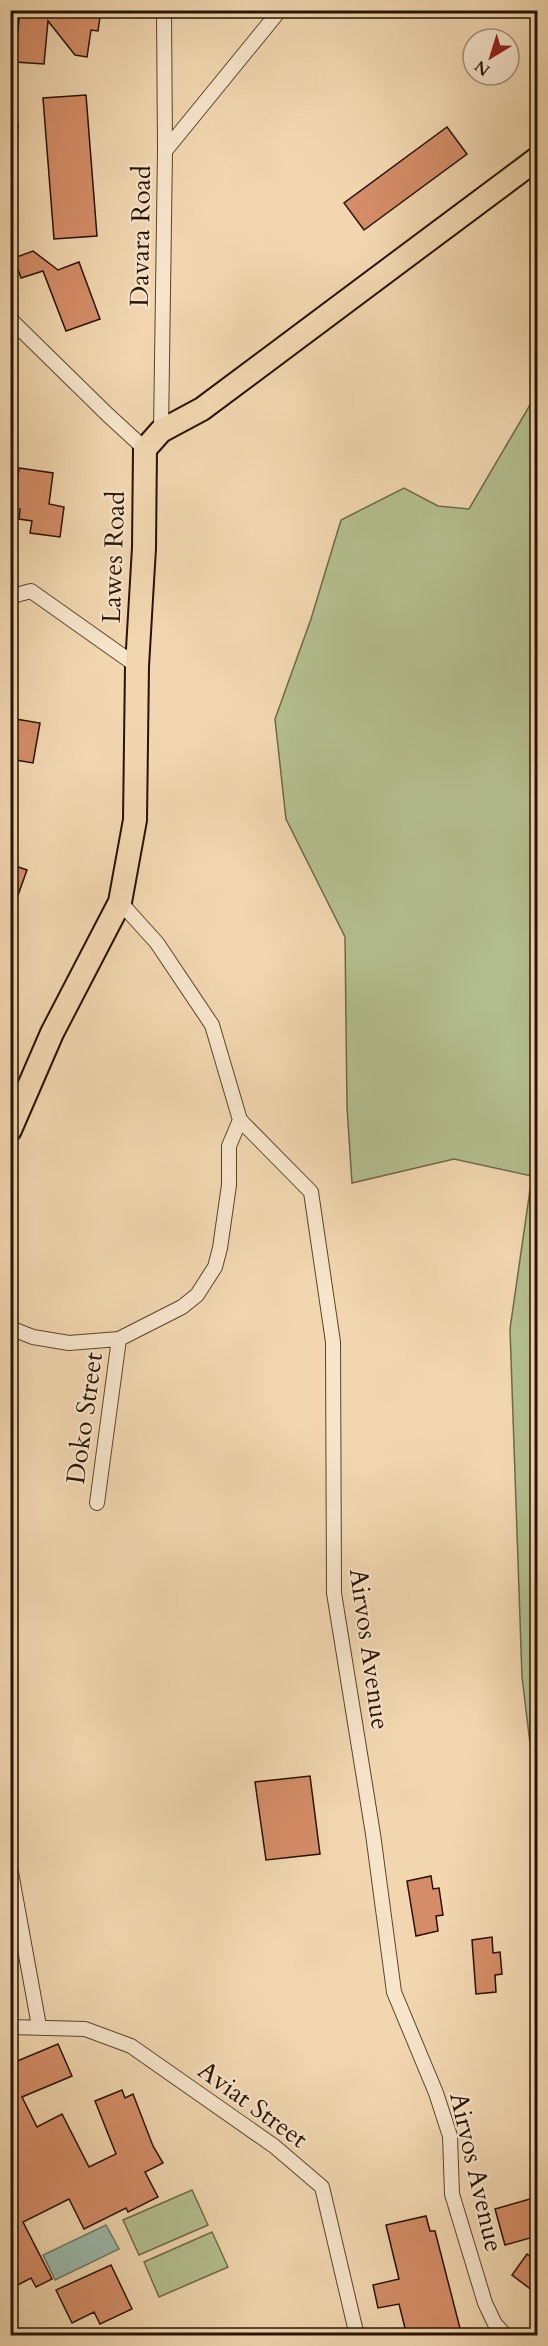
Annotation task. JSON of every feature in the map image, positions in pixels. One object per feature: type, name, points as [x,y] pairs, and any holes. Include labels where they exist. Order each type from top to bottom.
[{"type":"main road","points":[[146,449],[161,431],[202,409],[537,158]]},
{"type":"main road","name":"Lawes Road","points":[[10,1130],[52,1033],[120,902],[135,820],[137,666],[144,548],[146,449]]},
{"type":"street","points":[[164,10],[165,152]]},
{"type":"street","name":"Davara Road","points":[[161,431],[165,152],[280,10]]},
{"type":"street","points":[[10,319],[146,449]]},
{"type":"street","points":[[10,600],[16,595],[31,591],[137,666]]},
{"type":"street","name":"Airvos Avenue","points":[[120,902],[157,943],[212,1025],[240,1120],[311,1192],[333,1342],[334,1593],[373,1834],[394,1992],[436,2093],[450,2136],[452,2194],[485,2303],[495,2324],[506,2336]]},
{"type":"street","points":[[10,1328],[33,1336],[69,1343],[119,1339],[197,1295],[215,1267],[220,1248],[229,1185],[229,1146],[240,1120]]},
{"type":"street","name":"Doko Street","points":[[97,1503],[119,1339]]},
{"type":"street","points":[[10,1867],[39,2026]]},
{"type":"street","name":"Aviat Street","points":[[10,2027],[85,2029],[131,2046],[274,2146],[322,2187],[357,2336]]},
{"type":"lane","points":[[10,181],[14,125]]},
{"type":"green space","points":[[537,396],[537,1801],[522,1677],[510,1329],[532,1176],[454,1159],[352,1183],[347,1107],[345,937],[286,819],[275,719],[311,619],[341,520],[404,488],[438,506],[469,509]]},
{"type":"green space","points":[[192,2190],[208,2225],[139,2255],[123,2220]]},
{"type":"green space","points":[[212,2232],[228,2267],[159,2297],[144,2262]]},
{"type":"shaded area","points":[[106,2225],[119,2249],[55,2280],[43,2255]]},
{"type":"building","points":[[20,10],[101,10],[98,31],[91,30],[87,57],[75,55],[48,21],[44,64],[15,62]]},
{"type":"building","points":[[86,95],[97,236],[54,239],[43,98]]},
{"type":"building","points":[[447,127],[467,154],[364,230],[344,203]]},
{"type":"building","points":[[33,251],[58,270],[79,262],[100,319],[66,331],[43,271],[21,278],[14,258]]},
{"type":"building","points":[[19,468],[53,473],[49,504],[64,507],[60,537],[30,533],[32,521],[19,519],[20,509],[14,508]]},
{"type":"building","points":[[10,718],[40,723],[33,763],[10,759]]},
{"type":"building","points":[[10,864],[27,870],[12,912],[10,912]]},
{"type":"building","points":[[310,1776],[320,1854],[266,1860],[255,1782]]},
{"type":"building","points":[[431,1876],[433,1889],[439,1888],[443,1915],[436,1916],[438,1931],[416,1936],[407,1881]]},
{"type":"building","points":[[492,1937],[493,1953],[500,1952],[502,1974],[495,1975],[496,1992],[476,1994],[472,1940]]},
{"type":"building","points":[[58,2044],[72,2076],[22,2097],[37,2127],[62,2114],[89,2167],[116,2154],[95,2101],[122,2090],[125,2098],[133,2094],[153,2146],[163,2163],[145,2172],[158,2197],[128,2212],[126,2208],[84,2229],[69,2199],[23,2222],[52,2279],[36,2287],[31,2278],[10,2289],[10,2064]]},
{"type":"building","points":[[537,2197],[537,2236],[505,2245],[495,2209]]},
{"type":"building","points":[[426,2216],[430,2231],[435,2231],[462,2336],[407,2336],[399,2304],[378,2308],[373,2285],[399,2279],[386,2225]]},
{"type":"building","points":[[527,2254],[537,2262],[537,2294],[512,2275]]},
{"type":"building","points":[[111,2265],[132,2309],[100,2324],[94,2312],[72,2323],[56,2290]]}]
